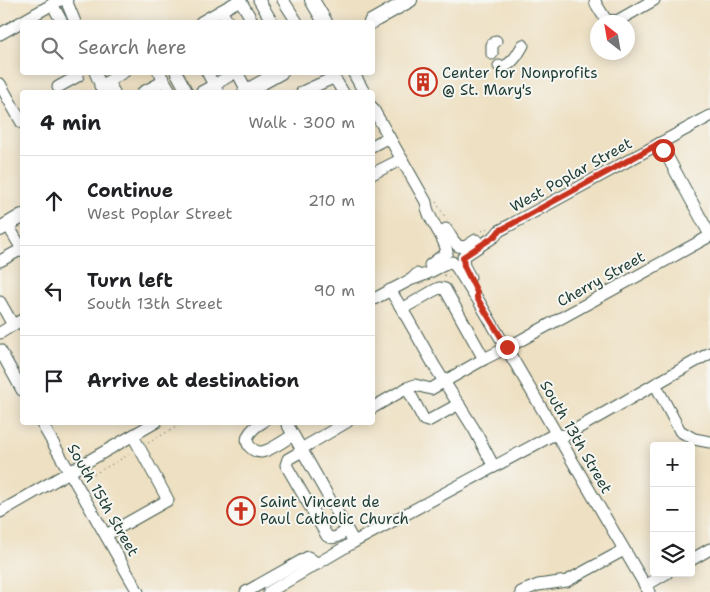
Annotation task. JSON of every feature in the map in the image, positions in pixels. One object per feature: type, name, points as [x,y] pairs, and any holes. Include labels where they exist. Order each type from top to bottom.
[{"type":"main road","points":[[312,0],[323,20]]},
{"type":"main road","points":[[374,20],[395,4],[410,0]]},
{"type":"main road","points":[[264,88],[278,75]]},
{"type":"main road","points":[[4,227],[20,217]]},
{"type":"street","points":[[66,0],[74,20]]},
{"type":"street","points":[[207,20],[240,0],[252,20]]},
{"type":"street","points":[[259,0],[271,20]]},
{"type":"street","points":[[283,0],[296,20]]},
{"type":"street","points":[[594,1],[606,20],[617,21],[654,0]]},
{"type":"street","points":[[24,20],[56,2],[61,20]]},
{"type":"street","points":[[221,10],[227,20]]},
{"type":"street","points":[[0,34],[20,23]]},
{"type":"street","points":[[492,54],[492,45],[496,41]]},
{"type":"street","points":[[499,66],[506,66],[512,61],[519,54],[523,45]]},
{"type":"street","points":[[58,88],[79,75]]},
{"type":"street","points":[[97,75],[104,87],[120,75]]},
{"type":"street","points":[[178,75],[186,90]]},
{"type":"street","points":[[209,75],[216,89],[232,75]]},
{"type":"street","points":[[238,75],[245,90]]},
{"type":"street","points":[[355,75],[363,90]]},
{"type":"street","points":[[146,90],[162,77],[170,90]]},
{"type":"street","points":[[320,89],[333,78],[342,90]]},
{"type":"street","points":[[0,84],[20,119]]},
{"type":"street","name":"South 13th Street","points":[[375,113],[426,202],[433,205],[453,240],[455,254],[464,266],[477,292],[477,298],[647,589]]},
{"type":"street","name":"West Poplar Street","points":[[375,298],[494,231],[499,231],[710,116]]},
{"type":"street","points":[[375,144],[389,137]]},
{"type":"street","points":[[660,143],[710,236]]},
{"type":"street","points":[[375,172],[402,159]]},
{"type":"street","points":[[4,227],[20,247]]},
{"type":"street","name":"Cherry Street","points":[[407,388],[415,385],[431,389],[710,236]]},
{"type":"street","points":[[0,261],[20,251]]},
{"type":"street","points":[[402,309],[438,288],[445,289],[484,359]]},
{"type":"street","points":[[390,290],[474,428],[494,468]]},
{"type":"street","points":[[0,302],[18,322],[0,333]]},
{"type":"street","points":[[0,350],[20,386]]},
{"type":"street","points":[[269,592],[354,542],[494,468],[550,436],[566,435],[710,353]]},
{"type":"street","points":[[655,384],[680,431],[694,439],[710,442]]},
{"type":"street","points":[[375,406],[407,388],[424,420],[428,422],[459,404]]},
{"type":"street","name":"South 15th Street","points":[[43,425],[138,592]]},
{"type":"street","points":[[0,512],[151,425]]},
{"type":"street","points":[[259,425],[252,430],[247,439],[248,445],[254,450],[261,452],[268,450],[293,435]]},
{"type":"street","points":[[288,425],[354,542]]},
{"type":"street","points":[[342,425],[288,459],[286,465],[327,536],[333,538],[347,530]]},
{"type":"street","points":[[106,535],[168,500],[132,436]]},
{"type":"street","points":[[695,558],[710,549]]},
{"type":"street","points":[[521,592],[538,585],[568,581],[624,550]]},
{"type":"street","points":[[246,592],[308,557],[318,564]]},
{"type":"street","points":[[647,589],[663,577]]},
{"type":"path","points":[[444,275],[455,279]]},
{"type":"path","points":[[76,484],[180,425]]},
{"type":"place","name":"Center for Nonprofits @ St. Mary's","points":[[423,82]]},
{"type":"place","name":"Saint Vincent de Paul Catholic Church","points":[[241,511]]},
{"type":"route","points":[[507,347],[477,298],[477,292],[464,266],[463,257],[495,236],[499,231],[660,143],[663,150]]}]
